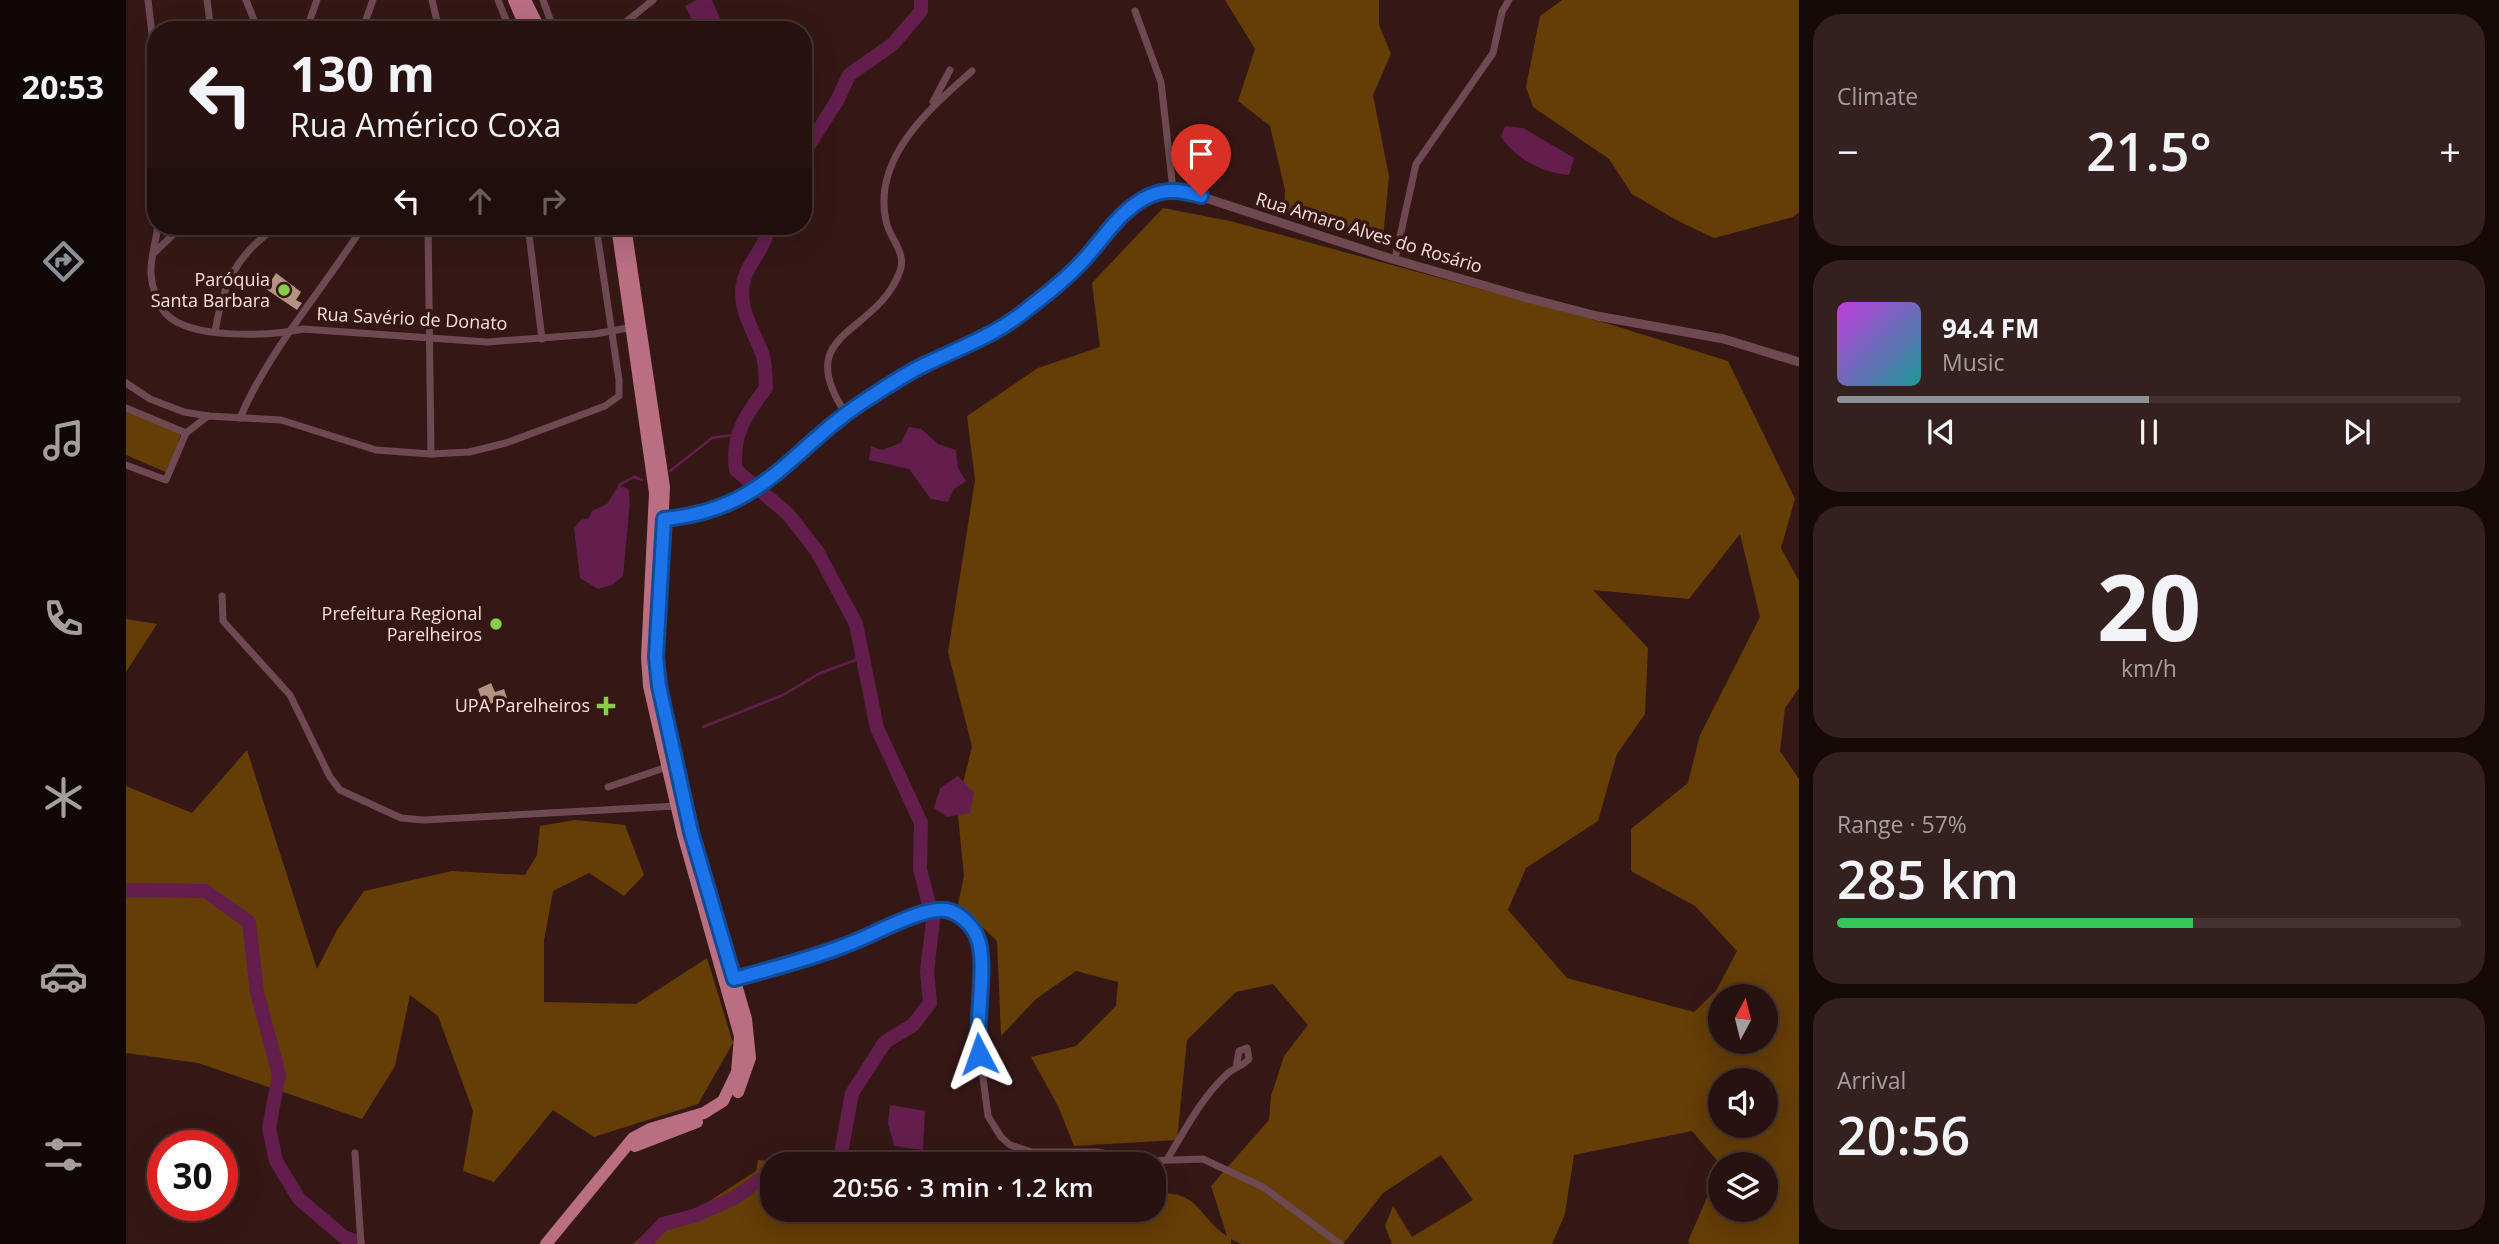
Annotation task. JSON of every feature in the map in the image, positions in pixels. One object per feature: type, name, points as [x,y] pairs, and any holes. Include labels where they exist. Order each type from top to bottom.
[{"type":"main road","points":[[514,0],[527,21]]},
{"type":"main road","points":[[525,0],[528,21]]},
{"type":"main road","points":[[619,235],[662,467],[648,673],[676,806],[687,833]]},
{"type":"main road","points":[[626,235],[637,326]]},
{"type":"main road","points":[[547,1244],[633,1138],[650,1129],[704,1113],[723,1101],[732,1086],[740,1057],[737,1017],[730,981],[687,833],[662,704],[656,657],[659,520]]},
{"type":"main road","points":[[556,1244],[632,1148],[713,1116],[734,1098],[746,1075],[750,1058],[746,1019],[730,981]]},
{"type":"street","points":[[148,0],[150,21]]},
{"type":"street","points":[[207,0],[210,21]]},
{"type":"street","points":[[246,0],[254,21]]},
{"type":"street","points":[[309,21],[317,0]]},
{"type":"street","points":[[365,21],[373,0]]},
{"type":"street","points":[[432,0],[437,21]]},
{"type":"street","points":[[498,0],[506,21]]},
{"type":"street","points":[[542,0],[550,21]]},
{"type":"street","points":[[626,21],[653,0]]},
{"type":"street","points":[[1395,259],[1416,164],[1493,53],[1502,12],[1509,0]]},
{"type":"street","points":[[659,520],[707,511],[751,493],[775,477],[846,414],[921,366],[978,342],[1013,321],[1077,267],[1127,210],[1151,195],[1173,190],[1161,82],[1135,10]]},
{"type":"street","points":[[846,414],[827,375],[829,352],[837,341],[866,319],[900,272],[902,258],[885,217],[885,194],[904,143],[929,109],[950,70]]},
{"type":"street","points":[[929,109],[972,71]]},
{"type":"street","name":"Rua Amaro Alves do Rosário","points":[[1173,190],[1560,307],[1724,339],[1799,362]]},
{"type":"street","name":"Rua Savério de Donato","points":[[157,235],[151,275],[163,310],[180,324],[215,332],[288,332],[303,329],[487,342],[542,339],[637,326]]},
{"type":"street","points":[[155,253],[173,235]]},
{"type":"street","points":[[215,332],[228,279],[254,245],[267,235]]},
{"type":"street","points":[[240,418],[288,332],[331,276],[357,235]]},
{"type":"street","points":[[428,235],[431,454]]},
{"type":"street","points":[[529,235],[542,339]]},
{"type":"street","points":[[126,383],[168,407],[208,416],[290,422],[376,450],[431,454],[469,452],[506,443],[605,406],[619,396],[597,235]]},
{"type":"street","points":[[126,408],[186,433]]},
{"type":"street","points":[[126,465],[166,480],[186,433],[208,416]]},
{"type":"street","points":[[222,596],[223,621],[289,695],[335,785],[359,801],[401,818],[424,820],[676,806]]},
{"type":"street","points":[[608,787],[667,767]]},
{"type":"street","points":[[730,981],[845,946],[926,913],[939,911],[958,914],[977,936],[981,950],[976,1033],[988,1116],[1001,1137],[1010,1145],[1032,1152],[1097,1152],[1144,1161],[1168,1158],[1203,1159],[1263,1187],[1340,1244]]},
{"type":"street","points":[[1168,1158],[1210,1093],[1236,1068]]},
{"type":"street","points":[[355,1153],[361,1244]]},
{"type":"shaded area","points":[[697,0],[712,0],[721,21],[693,21],[685,6]]},
{"type":"shaded area","points":[[1225,0],[1379,0],[1379,25],[1391,54],[1373,95],[1389,176],[1383,238],[1284,211],[1285,190],[1270,126],[1238,101],[1255,49]]},
{"type":"shaded area","points":[[1562,0],[1799,0],[1799,212],[1793,217],[1714,238],[1632,194],[1609,159],[1533,107],[1526,87],[1540,16]]},
{"type":"shaded area","points":[[1505,126],[1523,128],[1574,158],[1569,175],[1540,168],[1522,158],[1501,137]]},
{"type":"shaded area","points":[[1163,208],[1230,221],[1609,324],[1728,361],[1795,499],[1781,548],[1799,581],[1799,688],[1785,708],[1780,751],[1799,779],[1799,1244],[1690,1244],[1688,1241],[1708,1195],[1708,1222],[1778,1222],[1778,1152],[1710,1152],[1692,1131],[1574,1155],[1565,1214],[1552,1244],[1392,1244],[1385,1226],[1393,1206],[1412,1237],[1473,1200],[1441,1155],[1383,1193],[1343,1244],[1241,1244],[1231,1239],[1231,1244],[633,1244],[664,1217],[686,1216],[756,1171],[758,1160],[760,1222],[1166,1222],[1166,1193],[1169,1193],[1190,1200],[1227,1236],[1211,1186],[1269,1120],[1271,1096],[1284,1056],[1308,1025],[1273,984],[1236,992],[1187,1040],[1177,1140],[1074,1146],[1058,1106],[1031,1057],[1076,1046],[1116,1006],[1118,982],[1076,971],[1036,999],[1001,1036],[997,941],[958,904],[964,876],[957,806],[972,747],[948,652],[975,480],[967,416],[1038,368],[1100,347],[1092,283]],"holes":[[[1740,534],[1760,617],[1700,735],[1688,783],[1631,829],[1631,871],[1695,906],[1737,951],[1720,984],[1778,984],[1778,1054],[1708,1054],[1708,999],[1694,1012],[1567,978],[1508,910],[1526,868],[1598,821],[1617,754],[1645,714],[1648,648],[1593,590],[1689,599]]]},
{"type":"shaded area","points":[[126,411],[181,434],[168,473],[126,455]]},
{"type":"shaded area","points":[[909,427],[921,429],[938,444],[956,450],[958,468],[966,481],[954,489],[948,502],[931,499],[909,469],[869,460],[871,446],[882,450],[901,443]]},
{"type":"shaded area","points":[[619,485],[628,489],[630,500],[623,576],[612,585],[598,589],[580,578],[574,528],[581,520],[589,518],[592,511],[607,504]]},
{"type":"shaded area","points":[[126,619],[157,624],[126,672]]},
{"type":"shaded area","points":[[247,750],[317,969],[337,930],[364,891],[452,871],[525,875],[537,855],[540,826],[575,820],[625,825],[644,875],[624,896],[589,873],[553,891],[544,940],[544,1002],[636,1004],[707,958],[733,1043],[698,1104],[594,1137],[553,1110],[494,1182],[463,1171],[473,1111],[438,1016],[410,995],[395,1066],[362,1119],[198,1063],[126,1053],[126,786],[192,813]]},
{"type":"shaded area","points":[[958,776],[974,793],[970,813],[947,817],[934,808],[940,788]]},
{"type":"shaded area","points":[[890,1105],[925,1111],[923,1150],[894,1146],[888,1123]]},
{"type":"building","name":"Paróquia Santa Barbara","points":[[276,273],[301,292],[296,300],[302,303],[297,310],[266,289]]},
{"type":"building","points":[[491,683],[495,692],[504,689],[507,698],[484,706],[478,689]]},
{"type":"waterway","points":[[812,140],[837,101],[849,75],[893,44],[921,11],[921,0]]},
{"type":"waterway","points":[[766,235],[745,276],[742,294],[745,312],[763,356],[766,388],[752,407],[738,436],[736,470],[788,514],[817,551],[856,624],[877,728],[921,823],[920,869],[933,921],[927,971],[930,1003],[913,1025],[885,1042],[852,1093],[841,1152]]},
{"type":"waterway","points":[[670,471],[712,438],[738,434]]},
{"type":"waterway","points":[[619,485],[634,477],[642,480]]},
{"type":"waterway","points":[[703,727],[783,695],[820,673],[864,657]]},
{"type":"waterway","points":[[126,890],[205,891],[249,922],[257,992],[279,1075],[269,1128],[276,1161],[299,1199],[344,1237],[358,1242]]},
{"type":"waterway","points":[[644,1244],[663,1224],[694,1216],[734,1198],[760,1180]]},
{"type":"place","name":"Paróquia Santa Barbara","points":[[284,290]]},
{"type":"place","name":"Prefeitura Regional Parelheiros","points":[[496,624]]},
{"type":"place","name":"UPA Parelheiros","points":[[606,706]]},
{"type":"route","points":[[979,1054],[976,1033],[981,950],[977,936],[966,922],[958,914],[947,910],[926,913],[845,946],[734,979],[691,832],[659,686],[656,657],[664,519],[707,511],[751,493],[775,477],[850,410],[921,366],[978,342],[1013,321],[1077,267],[1119,217],[1145,198],[1173,190],[1201,196]]}]
